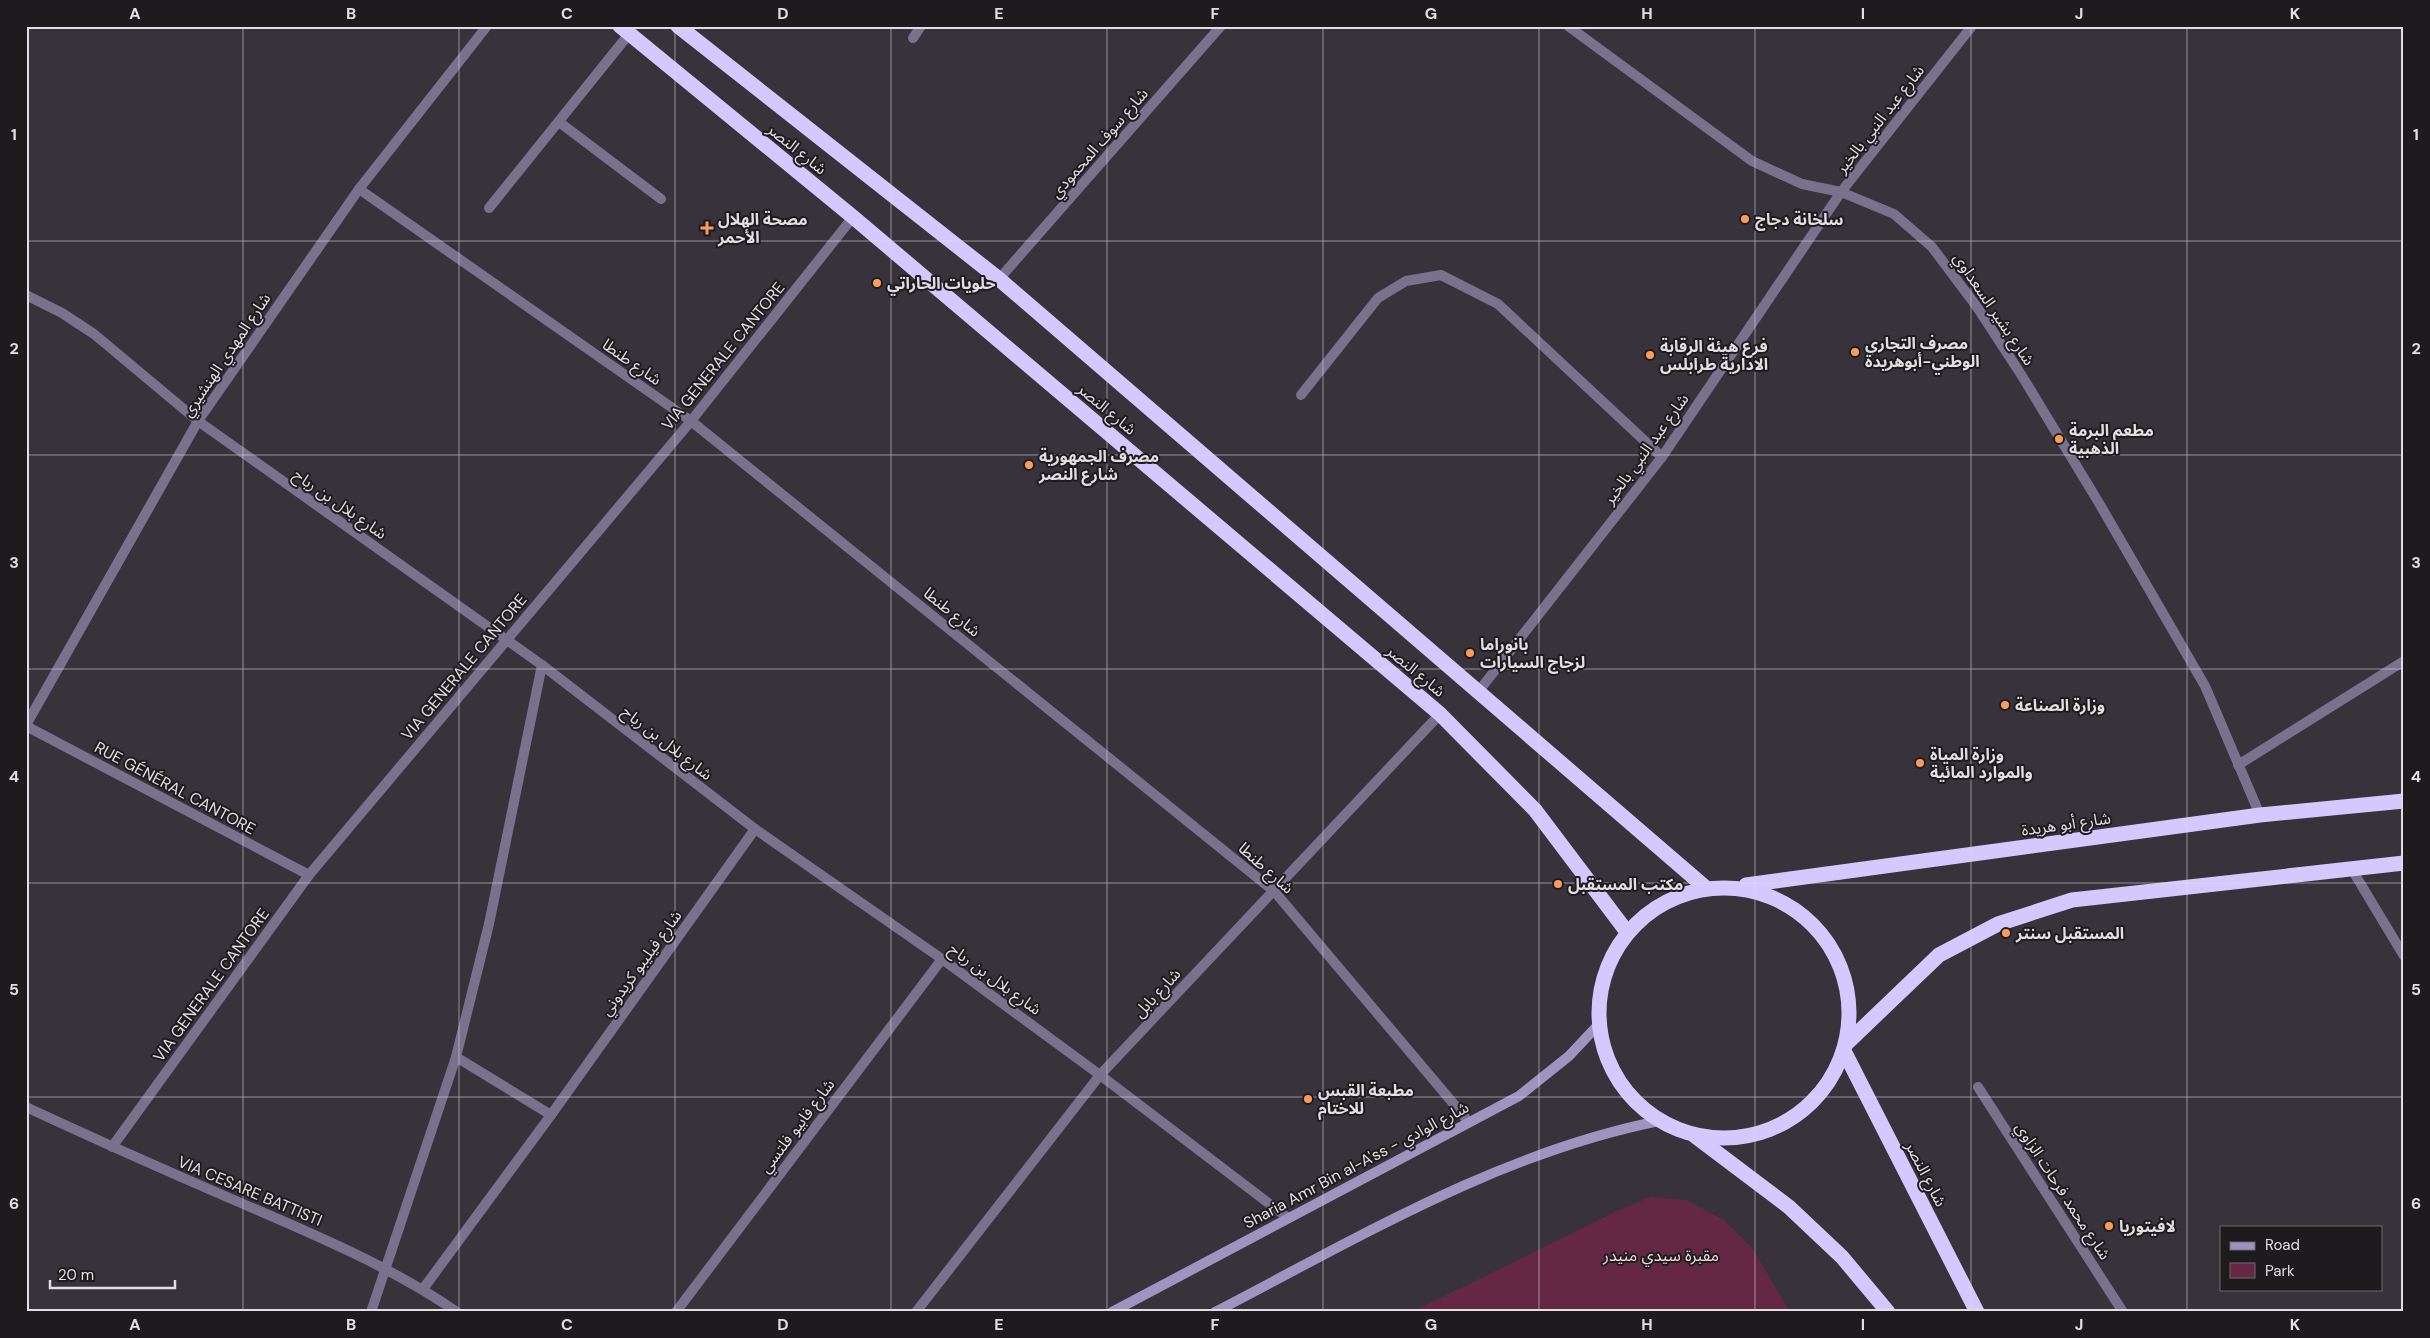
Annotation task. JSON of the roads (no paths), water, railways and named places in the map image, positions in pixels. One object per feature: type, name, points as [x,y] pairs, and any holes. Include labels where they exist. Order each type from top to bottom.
[{"type":"highway","name":"شارع النصر","points":[[678,26],[999,279],[1706,888]]},
{"type":"highway","name":"شارع النصر","points":[[624,30],[853,217],[1440,714],[1535,810],[1627,932]]},
{"type":"highway","name":"شارع أبو هريدة","points":[[1734,887],[2260,815],[2404,801]]},
{"type":"highway","points":[[1846,1047],[1938,955],[1998,924],[2072,900],[2404,862]]},
{"type":"highway","points":[[1734,887],[1764,893],[1792,906],[1816,926],[1834,952],[1846,981],[1850,1012],[1846,1047],[1828,1085],[1802,1112],[1769,1131],[1732,1140],[1695,1136],[1659,1122],[1630,1096],[1608,1062],[1599,1024],[1600,991],[1610,960],[1627,932],[1649,911],[1676,895],[1706,888],[1734,887]]},
{"type":"highway","name":"شارع النصر","points":[[1846,1047],[1977,1312]]},
{"type":"highway","points":[[1695,1136],[1789,1207],[1842,1257],[1888,1312]]},
{"type":"main road","name":"Sharia Amr Bin al-A'ss - شارع الوادي","points":[[1112,1312],[1519,1096],[1568,1056],[1599,1024]]},
{"type":"main road","points":[[1215,1312],[1460,1185],[1557,1147],[1613,1130],[1659,1122]]},
{"type":"street","name":"شارع المهدي الهنشيري","points":[[26,725],[198,421],[359,189],[486,26]]},
{"type":"street","points":[[913,38],[921,26]]},
{"type":"street","name":"شارع سوف المحمودي","points":[[999,279],[1221,26]]},
{"type":"street","name":"شارع بشير السعداوي","points":[[1568,26],[1752,161],[1802,184],[1841,192],[1894,214],[1932,246],[1977,307],[2100,503],[2206,686],[2260,815]]},
{"type":"street","name":"شارع عبد النبي بالخير","points":[[1478,692],[1662,457],[1841,192],[1972,26]]},
{"type":"street","points":[[489,208],[559,122],[624,30]]},
{"type":"street","points":[[559,122],[661,199]]},
{"type":"street","name":"شارع طنطا","points":[[359,189],[691,421],[1274,891],[1469,1122]]},
{"type":"street","name":"VIA GENERALE CANTORE","points":[[112,1148],[309,876],[505,640],[691,421],[853,217]]},
{"type":"street","points":[[1301,395],[1378,298],[1406,281],[1441,275],[1498,304],[1662,457]]},
{"type":"street","name":"شارع بلال بن رباح","points":[[26,295],[62,313],[94,334],[198,421],[542,665],[755,829],[942,959],[1100,1075],[1288,1218]]},
{"type":"street","points":[[2238,765],[2404,661]]},
{"type":"street","points":[[371,1312],[456,1057],[489,924],[542,665]]},
{"type":"street","name":"شارع بابل","points":[[916,1312],[1100,1075],[1440,714]]},
{"type":"street","name":"RUE GÉNÉRAL CANTORE","points":[[26,725],[309,876]]},
{"type":"street","name":"شارع فيليبو كريدوني","points":[[423,1289],[551,1115],[755,829]]},
{"type":"street","points":[[2350,868],[2404,956]]},
{"type":"street","name":"شارع فابيو فلتسي","points":[[676,1312],[942,959]]},
{"type":"street","points":[[456,1057],[551,1115]]},
{"type":"street","name":"شارع محمد فرحات الزاوي","points":[[1978,1087],[2123,1312]]},
{"type":"street","name":"VIA CESARE BATTISTI","points":[[26,1107],[112,1148],[314,1235],[423,1289],[457,1312]]},
{"type":"place","name":"سلخانة دجاج","points":[[1745,219]]},
{"type":"place","name":"مصحة الهلال الأحمر","points":[[707,228]]},
{"type":"place","name":"حلويات الحاراتي","points":[[877,283]]},
{"type":"place","name":"مصرف التجاري الوطني-أبوهريدة","points":[[1855,352]]},
{"type":"place","name":"فرع هيئة الرقابة الادارية طرابلس","points":[[1650,355]]},
{"type":"place","name":"مطعم البرمة الذهبية","points":[[2059,439]]},
{"type":"place","name":"مصرف الجمهورية شارع النصر","points":[[1029,465]]},
{"type":"place","name":"بانوراما لزجاج السيارات","points":[[1470,653]]},
{"type":"place","name":"وزارة الصناعة","points":[[2005,705]]},
{"type":"place","name":"وزارة المياة والموارد المائية","points":[[1920,763]]},
{"type":"place","name":"مكتب المستقبل","points":[[1558,884]]},
{"type":"place","name":"المستقبل سنتر","points":[[2006,933]]},
{"type":"place","name":"مطبعة القبس للاختام","points":[[1308,1099]]},
{"type":"place","name":"لافيتوريا","points":[[2109,1226]]},
{"type":"park label","name":"مقبرة سيدي منيدر","points":[[1661,1255]]}]
